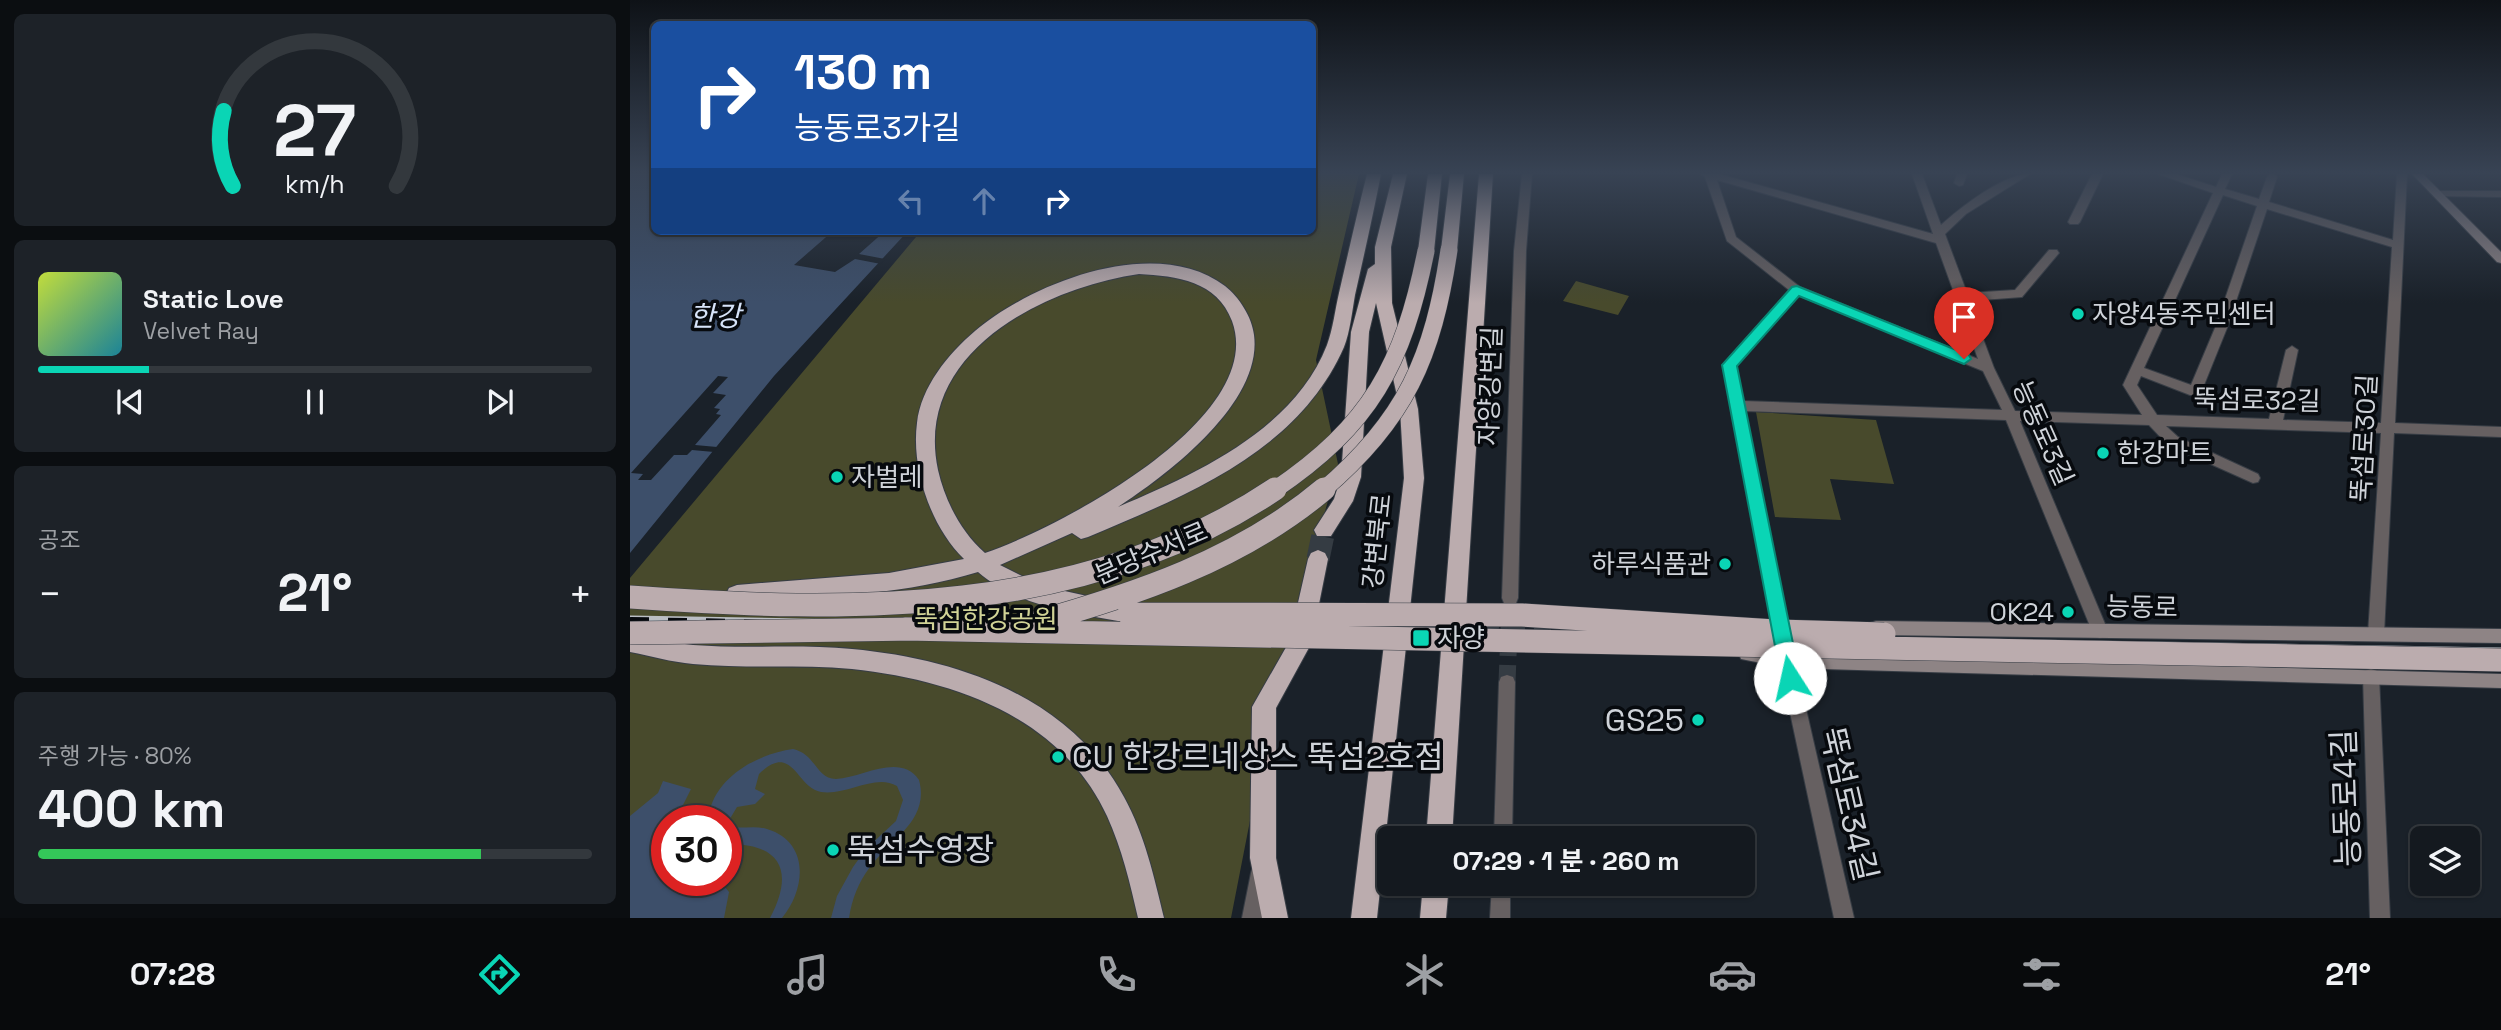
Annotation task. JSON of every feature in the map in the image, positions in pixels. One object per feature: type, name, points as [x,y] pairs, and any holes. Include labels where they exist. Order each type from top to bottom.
[{"type":"highway","points":[[630,597],[732,595],[876,583],[940,574],[1090,527],[1211,471],[1244,452],[1290,414],[1325,372],[1336,345],[1364,217]]},
{"type":"highway","name":"강변북로","points":[[1364,918],[1414,478],[1409,409],[1384,303],[1383,247],[1390,217]]},
{"type":"highway","name":"분당수서로","points":[[630,597],[717,604],[864,605],[966,600],[1061,583],[1177,544],[1281,486],[1333,443],[1368,405],[1386,379],[1407,332],[1426,251],[1430,217]]},
{"type":"highway","name":"분당수서로","points":[[630,633],[1027,625],[1092,608],[1220,556],[1294,511],[1354,461],[1402,403],[1432,341],[1452,217]]},
{"type":"highway","points":[[1440,826],[1483,217]]},
{"type":"highway","points":[[1324,530],[1343,501],[1351,477],[1360,332],[1389,220]]},
{"type":"highway","points":[[1020,548],[1070,524],[1140,484],[1197,434],[1230,392],[1239,373],[1246,344],[1239,313],[1219,289],[1190,275],[1150,269],[1099,275],[1035,300],[981,335],[947,371],[928,410],[925,432],[931,480],[950,525],[981,562],[1001,579],[1026,592],[1129,614],[1522,615],[1775,631],[2501,648]]},
{"type":"highway","points":[[1275,918],[1263,858],[1264,707],[1300,644],[1318,559]]},
{"type":"highway","points":[[905,629],[2501,660]]},
{"type":"highway","points":[[630,642],[695,655],[816,657],[900,665],[977,683],[1011,699],[1043,719],[1076,748],[1101,784],[1135,850],[1151,918]]},
{"type":"highway","points":[[1433,918],[1435,896]]},
{"type":"main road","points":[[2459,217],[2501,259]]},
{"type":"main road","name":"능동로","points":[[1700,631],[1782,627],[2501,636]]},
{"type":"main road","points":[[1703,651],[1734,652],[1787,661],[2501,681]]},
{"type":"street","name":"자양강변길","points":[[1510,598],[1523,217]]},
{"type":"street","points":[[1723,217],[1731,239],[1797,290],[1988,369]]},
{"type":"street","points":[[1864,217],[1939,237],[1958,217]]},
{"type":"street","name":"능동로3길","points":[[1932,217],[1988,369],[2012,418],[2100,631]]},
{"type":"street","points":[[2074,222],[2077,217]]},
{"type":"street","points":[[2207,217],[2130,385],[2154,422],[2173,442],[2253,478]]},
{"type":"street","points":[[2137,370],[2195,392],[2221,328],[2257,217]]},
{"type":"street","points":[[2306,217],[2398,245]]},
{"type":"street","name":"뚝섬로30길","points":[[2375,634],[2400,217]]},
{"type":"street","points":[[1963,297],[2018,294],[2053,253]]},
{"type":"street","name":"뚝섬로34길","points":[[1797,290],[1729,365],[1787,661],[1844,918]]},
{"type":"street","points":[[2274,424],[2292,350]]},
{"type":"street","name":"뚝섬로32길","points":[[1737,406],[2012,418],[2501,432]]},
{"type":"street","name":"능동로4길","points":[[2371,676],[2380,918]]},
{"type":"street","points":[[1503,826],[1506,722],[1511,682]]},
{"type":"street","points":[[1252,918],[1263,858]]},
{"type":"street","points":[[1500,918],[1501,896]]},
{"type":"green space","name":"뚝섬한강공원","points":[[1316,217],[1349,217],[1316,360],[1338,464],[1274,698],[1231,918],[630,918],[630,578],[918,235],[1316,235]]},
{"type":"green space","points":[[1576,281],[1629,296],[1618,315],[1563,301]]},
{"type":"green space","points":[[1756,412],[1876,420],[1894,484],[1830,479],[1841,520],[1775,517]]},
{"type":"water","name":"한강","points":[[630,217],[651,217],[651,235],[904,235],[774,376],[630,553]]},
{"type":"water","points":[[793,749],[801,752],[829,778],[846,778],[891,767],[911,772],[919,780],[921,794],[914,818],[866,873],[856,891],[849,918],[831,918],[837,896],[866,849],[896,821],[903,800],[897,786],[880,782],[841,791],[821,792],[813,789],[787,764],[780,762],[770,765],[759,774],[755,789],[765,794],[755,804],[711,805],[726,781],[738,771],[765,756]]},
{"type":"water","points":[[663,781],[691,789],[683,805],[651,805],[651,896],[728,896],[724,918],[630,918],[630,816],[658,793]]},
{"type":"water","points":[[742,827],[758,827],[781,835],[791,844],[797,855],[800,868],[796,894],[782,918],[770,918],[781,886],[782,874],[778,863],[760,849],[742,845]]},
{"type":"pier","points":[[828,235],[880,235],[859,254],[885,259],[881,264],[855,259],[835,272],[794,265]]},
{"type":"pier","points":[[718,376],[728,377],[713,393],[726,395],[714,408],[720,409],[716,414],[721,415],[695,445],[717,447],[714,452],[692,450],[687,455],[674,455],[651,480],[638,480],[643,474],[631,473]]},
{"type":"tunnel","points":[[1318,559],[1324,530]]},
{"type":"tunnel","points":[[1507,682],[1510,607]]},
{"type":"tunnel","points":[[1456,626],[1566,629]]},
{"type":"railway","points":[[630,620],[2501,652]]},
{"type":"railway","points":[[630,631],[2501,663]]},
{"type":"place","name":"자양4동주민센터","points":[[2078,314]]},
{"type":"place","name":"한강마트","points":[[2103,453]]},
{"type":"place","name":"자벌레","points":[[837,477]]},
{"type":"place","name":"하루식품관","points":[[1725,564]]},
{"type":"place","name":"OK24","points":[[2068,612]]},
{"type":"place","name":"자양","points":[[1421,638]]},
{"type":"place","name":"GS25","points":[[1698,720]]},
{"type":"place","name":"CU 한강르네상스 뚝섬2호점","points":[[1058,757]]},
{"type":"place","name":"뚝섬수영장","points":[[833,850]]},
{"type":"route","points":[[1790,678],[1729,365],[1797,290],[1964,359]]}]
